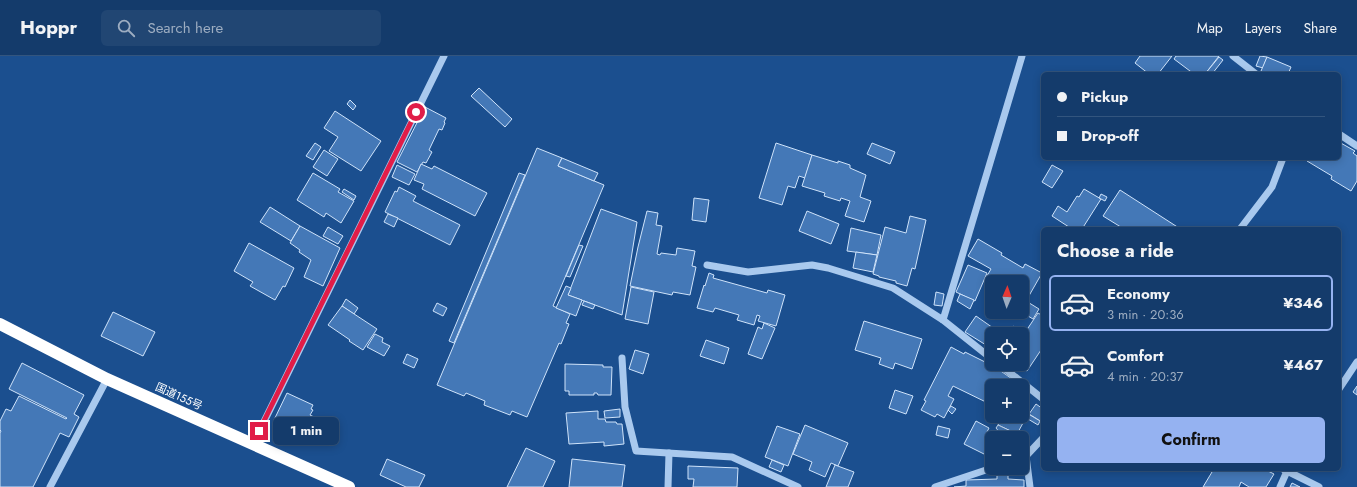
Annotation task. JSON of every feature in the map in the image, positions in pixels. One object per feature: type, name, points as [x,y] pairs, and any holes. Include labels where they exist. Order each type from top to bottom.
[{"type":"highway","name":"国道155号","points":[[0,324],[107,379],[347,486]]},
{"type":"street","points":[[253,444],[444,56]]},
{"type":"street","points":[[943,320],[1022,56]]},
{"type":"street","points":[[1233,56],[1253,72]]},
{"type":"street","points":[[1341,135],[1357,146]]},
{"type":"street","points":[[1242,227],[1272,187],[1282,160]]},
{"type":"street","points":[[707,265],[748,272],[812,265],[828,268],[893,288],[943,320],[985,353]]},
{"type":"street","points":[[622,358],[625,407],[636,450],[732,457],[798,487]]},
{"type":"street","points":[[1341,386],[1357,362]]},
{"type":"street","points":[[1008,371],[1041,397]]},
{"type":"street","points":[[50,487],[107,379]]},
{"type":"street","points":[[1029,452],[1041,440]]},
{"type":"street","points":[[668,487],[669,453]]},
{"type":"street","points":[[935,487],[985,470]]},
{"type":"street","points":[[1280,487],[1286,471]]},
{"type":"street","points":[[1288,471],[1319,487]]},
{"type":"street","points":[[1028,475],[1030,487]]},
{"type":"building","points":[[1140,56],[1172,56],[1160,72],[1146,72],[1135,63]]},
{"type":"building","points":[[1176,56],[1219,56],[1207,72],[1191,72],[1174,59]]},
{"type":"building","points":[[1260,56],[1267,57],[1263,68],[1256,66]]},
{"type":"building","points":[[1219,57],[1223,60],[1214,72],[1207,72]]},
{"type":"building","points":[[1267,57],[1291,67],[1289,72],[1261,71]]},
{"type":"building","points":[[479,88],[512,119],[505,127],[471,96]]},
{"type":"building","points":[[350,100],[356,106],[353,110],[347,104]]},
{"type":"building","points":[[425,107],[446,118],[442,130],[439,129],[429,150],[432,152],[426,163],[423,162],[417,172],[397,162]]},
{"type":"building","points":[[335,111],[381,141],[361,171],[329,151],[338,137],[324,128]]},
{"type":"building","points":[[315,143],[321,147],[313,160],[306,156]]},
{"type":"building","points":[[776,143],[812,155],[805,178],[799,176],[795,188],[788,186],[782,205],[759,198]]},
{"type":"building","points":[[872,143],[895,152],[890,164],[867,154]]},
{"type":"building","points":[[1341,143],[1355,151],[1353,153],[1357,156],[1357,181],[1351,191],[1331,179],[1332,176],[1307,161],[1341,160]]},
{"type":"building","points":[[537,148],[562,158],[558,166],[604,185],[553,306],[570,314],[566,323],[569,324],[561,344],[559,343],[527,417],[512,411],[510,415],[484,405],[485,401],[466,393],[464,396],[437,385]]},
{"type":"building","points":[[324,150],[338,159],[327,176],[313,167]]},
{"type":"building","points":[[812,155],[850,165],[850,168],[866,175],[860,197],[871,201],[864,222],[845,216],[850,201],[841,198],[840,201],[824,196],[825,193],[802,186]]},
{"type":"building","points":[[562,158],[598,173],[594,181],[558,166]]},
{"type":"building","points":[[421,164],[432,169],[434,166],[487,193],[475,216],[422,189],[424,184],[414,180]]},
{"type":"building","points":[[397,165],[415,174],[409,185],[392,177]]},
{"type":"building","points":[[1052,165],[1063,171],[1052,188],[1042,182]]},
{"type":"building","points":[[313,173],[340,189],[338,192],[354,201],[341,223],[326,213],[324,217],[297,200]]},
{"type":"building","points":[[519,173],[525,175],[454,343],[449,341]]},
{"type":"building","points":[[399,187],[416,196],[413,201],[460,225],[450,245],[385,212],[395,191],[397,192]]},
{"type":"building","points":[[344,189],[356,196],[354,200],[342,192]]},
{"type":"building","points":[[1084,189],[1101,199],[1083,227],[1069,227],[1052,216],[1058,206],[1067,212],[1077,196],[1079,197]]},
{"type":"building","points":[[1120,190],[1177,227],[1121,227],[1103,216]]},
{"type":"building","points":[[1101,194],[1107,197],[1105,201],[1099,198]]},
{"type":"building","points":[[694,198],[709,200],[706,222],[692,220]]},
{"type":"building","points":[[270,207],[300,226],[291,241],[260,222]]},
{"type":"building","points":[[601,209],[637,222],[622,315],[568,295]]},
{"type":"building","points":[[647,211],[658,213],[656,225],[662,226],[657,254],[660,255],[661,253],[676,255],[677,248],[695,251],[692,266],[696,267],[690,295],[673,292],[672,295],[630,286]]},
{"type":"building","points":[[807,211],[839,224],[831,244],[799,231]]},
{"type":"building","points":[[388,214],[398,218],[394,227],[384,222]]},
{"type":"building","points":[[910,216],[926,220],[915,269],[912,268],[907,286],[873,274],[885,227],[906,233]]},
{"type":"building","points":[[300,226],[340,248],[323,286],[304,277],[311,260],[299,252],[300,250],[290,243]]},
{"type":"building","points":[[328,227],[343,236],[338,244],[323,236]]},
{"type":"building","points":[[851,228],[881,235],[877,255],[847,251]]},
{"type":"building","points":[[978,239],[1002,253],[1001,255],[1023,268],[1025,264],[1041,272],[1041,275],[1029,296],[1029,275],[988,275],[991,269],[968,256]]},
{"type":"building","points":[[249,243],[294,268],[285,287],[283,286],[275,300],[250,286],[253,282],[234,271]]},
{"type":"building","points":[[579,245],[583,246],[570,277],[566,276]]},
{"type":"building","points":[[856,252],[877,255],[873,272],[853,268]]},
{"type":"building","points":[[968,265],[987,273],[975,301],[956,292]]},
{"type":"building","points":[[709,273],[714,275],[713,278],[767,293],[768,290],[785,295],[776,326],[758,321],[760,316],[757,315],[754,325],[737,320],[739,315],[715,308],[713,312],[697,308]]},
{"type":"building","points":[[566,286],[571,288],[568,295],[582,300],[576,316],[556,308]]},
{"type":"building","points":[[631,287],[654,292],[648,324],[625,319]]},
{"type":"building","points":[[936,292],[944,294],[942,306],[934,305]]},
{"type":"building","points":[[960,294],[974,300],[970,309],[957,301]]},
{"type":"building","points":[[346,299],[358,308],[354,314],[342,306]]},
{"type":"building","points":[[584,301],[595,305],[593,309],[582,305]]},
{"type":"building","points":[[437,303],[447,308],[443,316],[433,311]]},
{"type":"building","points":[[1029,303],[1039,309],[1033,319],[1029,317]]},
{"type":"building","points":[[342,306],[377,329],[363,350],[328,325]]},
{"type":"building","points":[[113,312],[155,332],[143,356],[101,336]]},
{"type":"building","points":[[1038,313],[1041,315],[1041,350],[1029,368],[1029,327]]},
{"type":"building","points":[[976,316],[992,327],[985,327],[985,344],[965,332]]},
{"type":"building","points":[[864,321],[922,339],[912,369],[895,363],[893,369],[879,364],[881,358],[855,350]]},
{"type":"building","points":[[764,323],[775,328],[762,359],[748,354],[758,327],[762,329]]},
{"type":"building","points":[[375,334],[383,338],[382,342],[390,346],[384,356],[367,347]]},
{"type":"building","points":[[706,340],[729,348],[724,364],[700,356]]},
{"type":"building","points":[[951,347],[985,362],[985,371],[1001,371],[1012,379],[985,379],[985,402],[953,386],[948,396],[954,399],[944,418],[937,414],[935,417],[921,410],[926,401],[924,400]]},
{"type":"building","points":[[635,350],[649,354],[643,374],[629,369]]},
{"type":"building","points":[[407,354],[418,359],[414,368],[403,363]]},
{"type":"building","points":[[22,363],[84,395],[74,414],[79,417],[69,437],[60,433],[33,487],[0,487],[0,421],[6,409],[11,411],[19,396],[66,419],[67,418],[9,389]]},
{"type":"building","points":[[565,364],[603,365],[603,367],[612,367],[611,395],[598,395],[597,393],[594,393],[594,395],[569,395],[569,391],[565,391]]},
{"type":"building","points":[[1357,386],[1357,395],[1353,392]]},
{"type":"building","points":[[895,390],[913,396],[906,414],[889,408]]},
{"type":"building","points":[[287,393],[313,405],[311,409],[313,410],[310,415],[314,417],[308,430],[304,428],[302,433],[274,420]]},
{"type":"building","points":[[1036,404],[1041,408],[1041,421],[1029,414]]},
{"type":"building","points":[[951,406],[956,409],[952,414],[948,410]]},
{"type":"building","points":[[620,409],[620,417],[605,418],[604,411]]},
{"type":"building","points":[[598,411],[598,419],[605,419],[606,422],[616,422],[617,424],[622,424],[624,444],[604,446],[604,442],[569,444],[566,413]]},
{"type":"building","points":[[1030,415],[1040,421],[1038,425],[1029,420]]},
{"type":"building","points":[[976,421],[989,428],[988,431],[985,431],[985,454],[964,444]]},
{"type":"building","points":[[999,423],[1023,423],[1019,431],[1011,431],[998,425]]},
{"type":"building","points":[[805,425],[848,443],[838,466],[831,463],[825,477],[809,470],[812,462],[793,454]]},
{"type":"building","points":[[998,425],[1011,431],[998,431],[996,428]]},
{"type":"building","points":[[777,426],[800,434],[788,466],[765,457]]},
{"type":"building","points":[[938,426],[950,429],[948,438],[936,435]]},
{"type":"building","points":[[526,448],[555,461],[543,487],[507,487]]},
{"type":"building","points":[[387,459],[425,475],[419,487],[406,487],[380,475]]},
{"type":"building","points":[[572,459],[625,465],[622,487],[569,487]]},
{"type":"building","points":[[772,460],[784,465],[781,472],[769,467]]},
{"type":"building","points":[[835,465],[854,472],[848,487],[826,487]]},
{"type":"building","points":[[688,466],[738,468],[737,487],[693,487],[694,479],[688,479]]},
{"type":"building","points":[[1209,471],[1268,471],[1274,474],[1266,487],[1249,487],[1241,482],[1239,487],[1203,487],[1212,472]]},
{"type":"building","points":[[997,475],[1008,475],[1008,479],[1024,480],[1024,487],[954,487],[966,486],[966,480],[997,479]]},
{"type":"building","points":[[1292,483],[1300,487],[1290,487]]},
{"type":"route","points":[[259,431],[416,112]]}]
